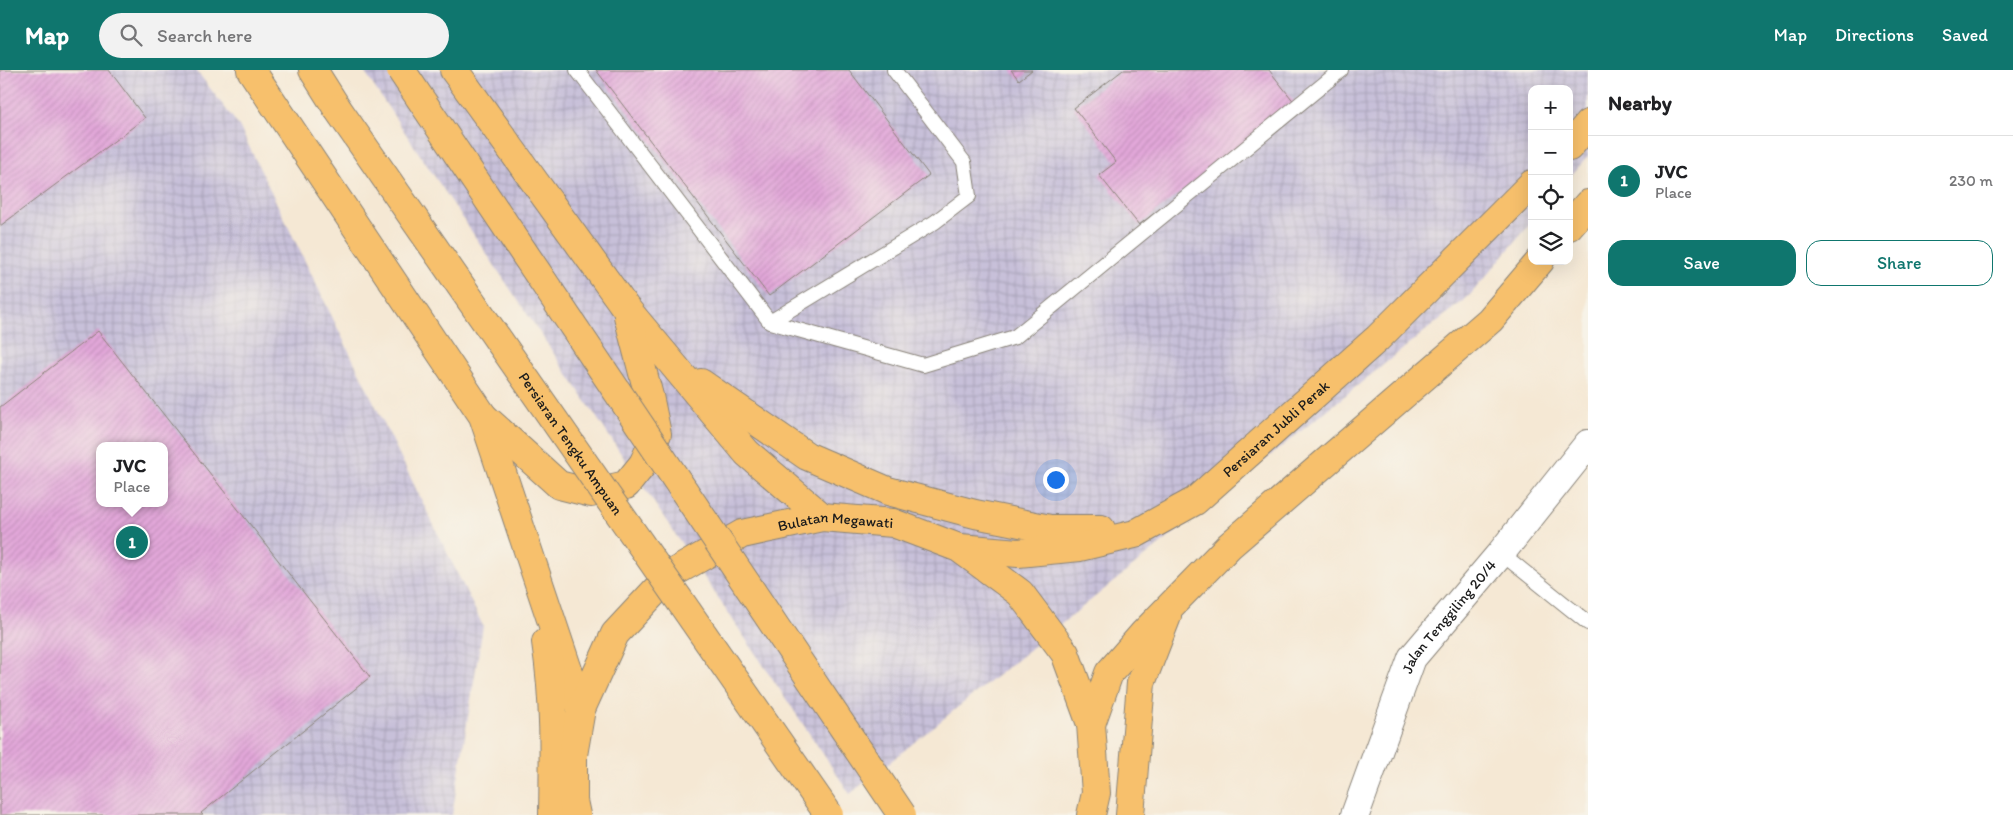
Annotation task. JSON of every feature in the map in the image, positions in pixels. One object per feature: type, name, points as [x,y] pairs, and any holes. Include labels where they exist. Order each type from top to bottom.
[{"type":"main road","points":[[251,70],[483,416],[560,485],[591,493],[626,486],[643,464],[657,434],[649,396],[625,307]]},
{"type":"main road","name":"Persiaran Tengku Ampuan","points":[[313,70],[829,815]]},
{"type":"main road","points":[[401,70],[902,815]]},
{"type":"main road","points":[[454,70],[625,307],[747,454],[822,517]]},
{"type":"main road","points":[[1573,142],[1588,124]]},
{"type":"main road","name":"Persiaran Jubli Perak","points":[[959,548],[1018,553],[1080,547],[1135,534],[1195,502],[1378,338],[1528,188]]},
{"type":"main road","points":[[1573,221],[1588,204]]},
{"type":"main road","points":[[1091,724],[1109,673],[1144,633],[1229,546],[1490,320],[1537,265]]},
{"type":"main road","points":[[673,364],[807,456],[888,491],[975,514],[1050,529],[1098,530],[1159,521]]},
{"type":"main road","points":[[483,416],[581,709]]},
{"type":"main road","name":"Bulatan Megawati","points":[[576,815],[573,801],[573,755],[581,709],[615,634],[671,574],[742,534],[822,517],[893,523],[959,548],[1020,592],[1065,653],[1091,724],[1096,794],[1091,815]]},
{"type":"main road","points":[[535,572],[550,667],[555,746],[553,815]]},
{"type":"main road","points":[[1130,815],[1141,683],[1172,605]]},
{"type":"street","name":"Jalan Tenggiling 20/4","points":[[1355,815],[1412,658],[1501,553],[1588,444]]},
{"type":"lane","points":[[576,70],[770,322],[923,365],[1015,337],[1341,70]]},
{"type":"lane","points":[[770,322],[935,222],[969,196],[964,162],[894,70]]},
{"type":"lane","points":[[1501,553],[1588,623]]},
{"type":"shaded area","points":[[0,70],[196,70],[239,126],[483,626],[452,815],[0,815]]},
{"type":"shaded area","points":[[363,70],[1588,70],[1588,156],[1573,173],[1573,85],[1528,85],[1528,227],[1470,295],[850,794]]},
{"type":"building","points":[[0,70],[109,70],[145,118],[0,226]]},
{"type":"building","points":[[596,70],[849,70],[929,175],[769,296]]},
{"type":"building","points":[[1011,70],[1032,70],[1019,80]]},
{"type":"building","points":[[1123,70],[1269,70],[1295,103],[1139,225],[1099,175],[1116,162],[1074,108]]},
{"type":"building","points":[[98,331],[370,677],[201,813],[203,815],[0,815],[0,407]]},
{"type":"place","name":"JVC","points":[[132,542]]}]
